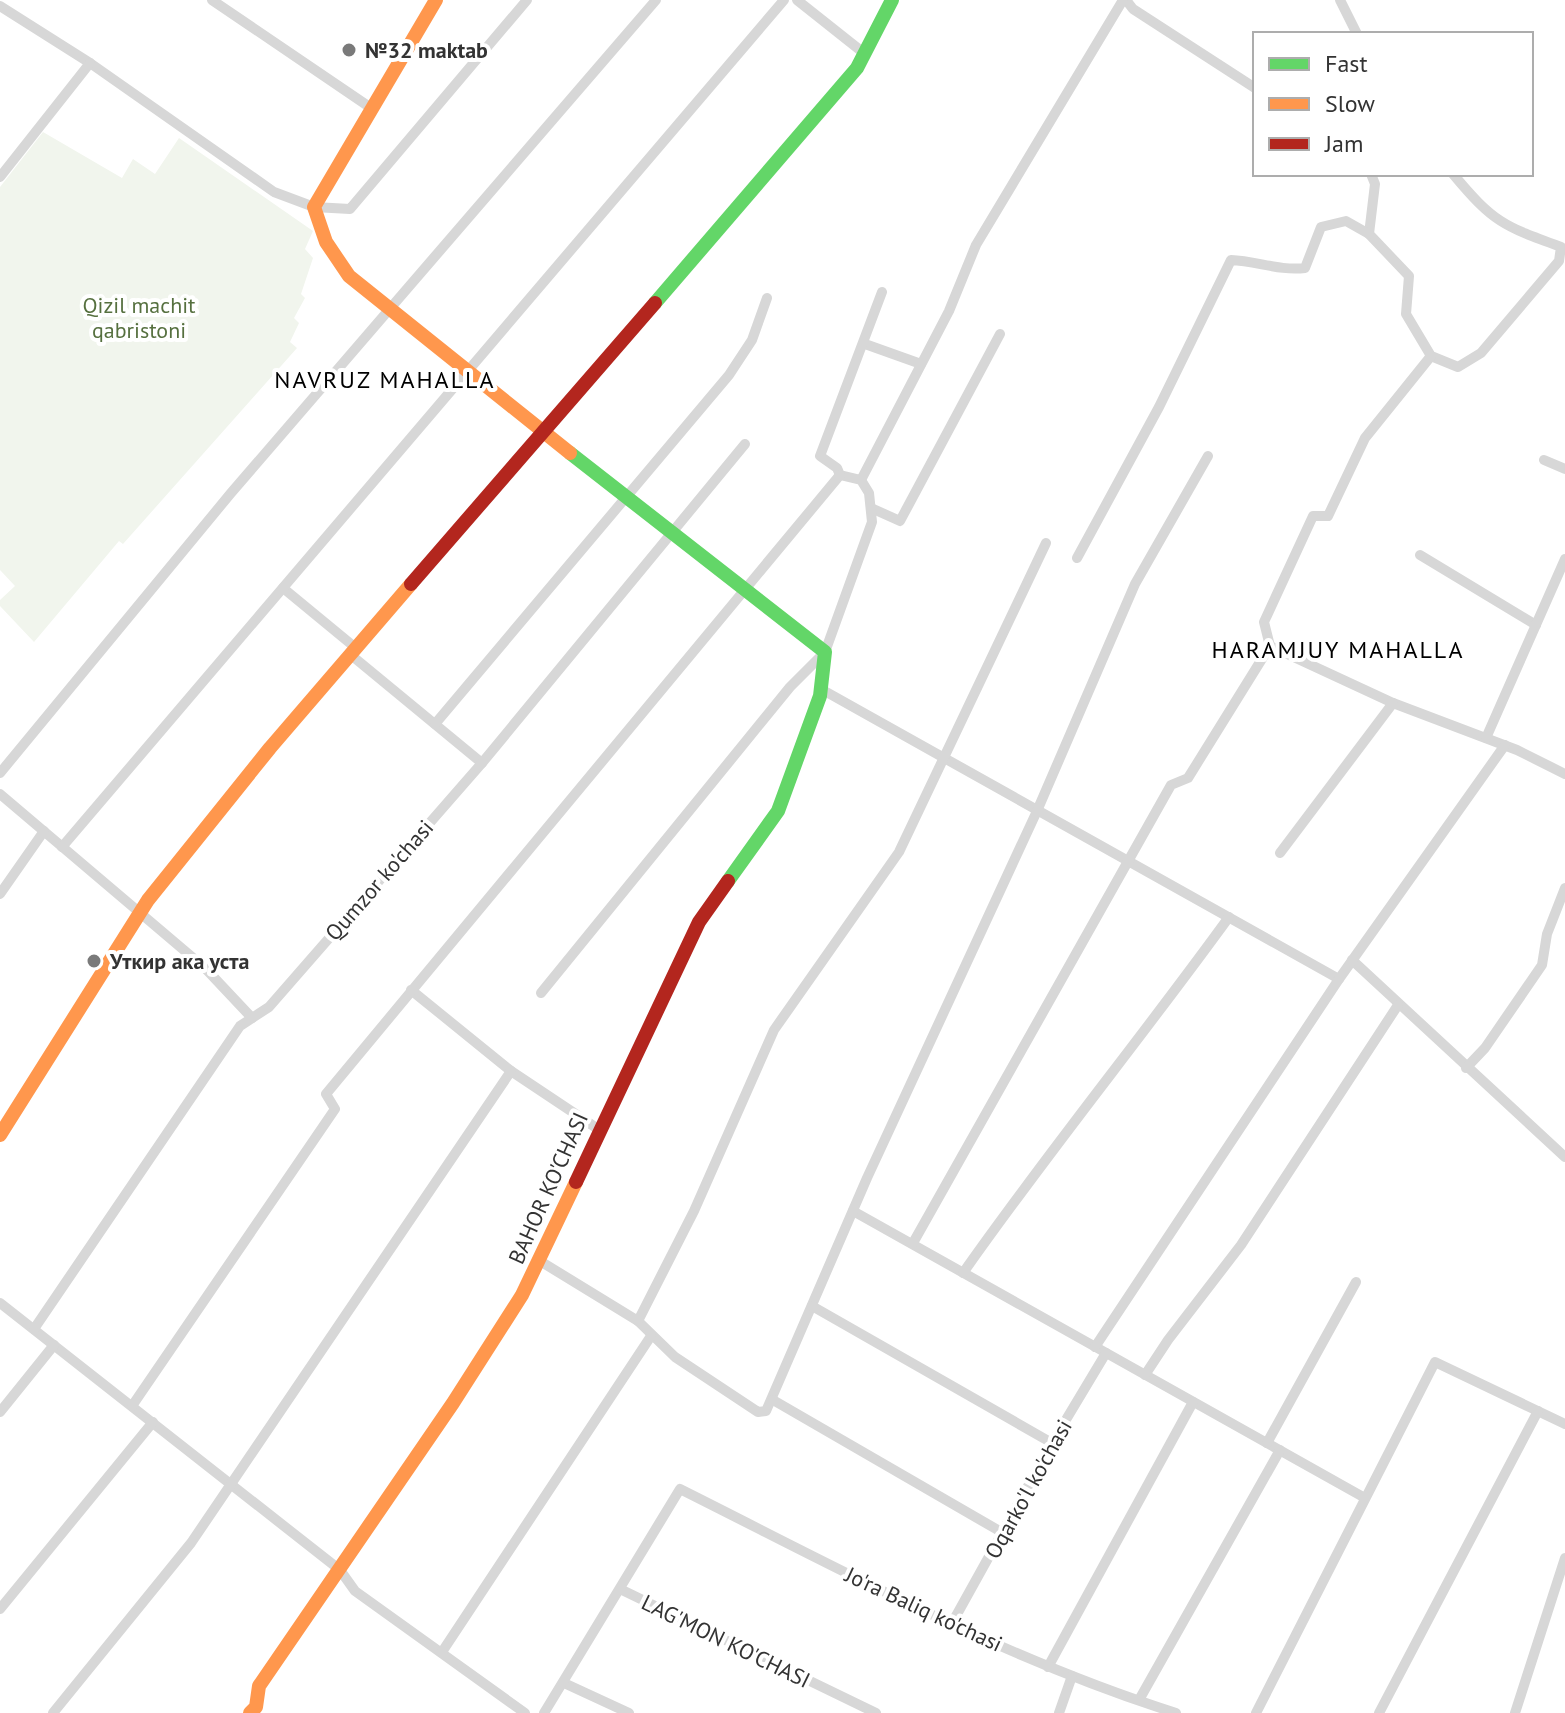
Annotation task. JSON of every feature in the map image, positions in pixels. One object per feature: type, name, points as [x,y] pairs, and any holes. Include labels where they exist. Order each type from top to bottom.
[{"type":"street","points":[[212,0],[371,108]]},
{"type":"street","points":[[436,0],[314,207],[322,239],[339,269],[825,652]]},
{"type":"street","points":[[0,6],[90,63],[274,192],[314,207],[350,209],[527,0]]},
{"type":"street","points":[[0,773],[387,309],[656,0]]},
{"type":"street","points":[[62,847],[784,0]]},
{"type":"street","points":[[797,0],[865,54]]},
{"type":"street","points":[[0,1135],[139,913],[270,748],[857,68],[892,0]]},
{"type":"street","points":[[861,480],[949,311],[976,245],[1124,0],[1133,9],[1253,87]]},
{"type":"street","points":[[1340,0],[1356,32]]},
{"type":"street","points":[[0,177],[90,63]]},
{"type":"street","points":[[1369,234],[1375,184],[1372,176]]},
{"type":"street","points":[[1077,558],[1159,407],[1231,260],[1252,261],[1287,270],[1305,268],[1321,227],[1346,221],[1369,234],[1409,276],[1406,314],[1431,356],[1458,367],[1481,353],[1562,262],[1561,247],[1488,216],[1455,176]]},
{"type":"street","points":[[840,475],[837,468],[820,456],[865,344],[882,292]]},
{"type":"street","points":[[435,724],[729,375],[752,340],[767,298]]},
{"type":"street","points":[[871,508],[900,521],[1000,334]]},
{"type":"street","points":[[865,344],[921,364]]},
{"type":"street","points":[[913,1243],[1171,785],[1188,778],[1270,646],[1264,622],[1313,516],[1328,516],[1365,438],[1431,356]]},
{"type":"street","name":"Qumzor ko'chasi","points":[[34,1329],[240,1026],[269,1007],[482,763],[745,444]]},
{"type":"street","points":[[540,1261],[638,1321],[675,1357],[758,1412],[766,1411],[853,1211],[1037,811],[1135,584],[1208,456]]},
{"type":"street","points":[[1544,460],[1565,469]]},
{"type":"street","points":[[541,993],[790,687],[825,652],[872,522],[869,493],[861,480],[840,475]]},
{"type":"street","points":[[132,1406],[335,1109],[326,1094],[840,475]]},
{"type":"street","points":[[638,1321],[694,1211],[774,1030],[899,852],[1046,543]]},
{"type":"street","points":[[1420,555],[1536,625]]},
{"type":"street","points":[[1486,738],[1565,559]]},
{"type":"street","points":[[283,588],[482,763]]},
{"type":"street","points":[[1270,646],[1393,703],[1505,745],[1565,774]]},
{"type":"street","name":"BAHOR KO'CHASI","points":[[250,1713],[256,1707],[259,1686],[453,1403],[540,1261],[598,1129],[699,922],[778,811],[821,689],[825,652]]},
{"type":"street","points":[[821,689],[1339,979]]},
{"type":"street","points":[[1280,853],[1393,703]]},
{"type":"street","name":"Oqarko'l ko'chasi","points":[[951,1625],[1101,1350],[1339,979],[1505,745]]},
{"type":"street","points":[[0,794],[205,968],[252,1018]]},
{"type":"street","points":[[0,894],[44,831]]},
{"type":"street","points":[[1466,1068],[1485,1048],[1542,965],[1547,934],[1565,888]]},
{"type":"street","points":[[963,1273],[1041,1162],[1162,1009],[1229,917]]},
{"type":"street","points":[[1352,960],[1565,1157]]},
{"type":"street","points":[[411,990],[511,1071],[598,1129]]},
{"type":"street","points":[[1145,1375],[1241,1245],[1398,1005]]},
{"type":"street","points":[[53,1713],[191,1543],[511,1071]]},
{"type":"street","points":[[853,1211],[1365,1498]]},
{"type":"street","points":[[1267,1443],[1356,1282]]},
{"type":"street","points":[[0,1303],[340,1570],[355,1591],[525,1713]]},
{"type":"street","points":[[812,1306],[1052,1443]]},
{"type":"street","points":[[442,1652],[651,1336]]},
{"type":"street","points":[[0,1412],[54,1345]]},
{"type":"street","points":[[1256,1713],[1435,1362],[1565,1424]]},
{"type":"street","points":[[773,1400],[1003,1533]]},
{"type":"street","points":[[1048,1667],[1193,1402]]},
{"type":"street","points":[[1379,1713],[1538,1411]]},
{"type":"street","points":[[0,1609],[153,1422]]},
{"type":"street","points":[[1139,1700],[1280,1450]]},
{"type":"street","name":"Jo'ra Baliq ko'chasi","points":[[620,1589],[680,1489],[951,1625],[1048,1667],[1168,1712]]},
{"type":"street","points":[[1515,1713],[1565,1558]]},
{"type":"street","points":[[544,1713],[620,1589]]},
{"type":"street","name":"LAG'MON KO'CHASI","points":[[620,1589],[876,1713]]},
{"type":"street","points":[[1059,1713],[1072,1676]]},
{"type":"street","points":[[564,1683],[629,1713]]},
{"type":"green space","name":"Qizil machit qabristoni","points":[[43,132],[122,178],[133,159],[155,174],[179,138],[313,231],[305,249],[313,258],[301,294],[305,298],[294,318],[299,323],[290,342],[297,348],[123,544],[119,541],[34,642],[0,606],[0,600],[15,586],[0,570],[0,187]]},
{"type":"traffic: fast","points":[[655,303],[857,68],[892,0]]},
{"type":"traffic: fast","points":[[570,453],[825,652],[820,696],[778,811],[728,881]]},
{"type":"traffic: slow","points":[[436,0],[314,207],[326,242],[349,276],[570,453]]},
{"type":"traffic: slow","points":[[0,1135],[148,900],[270,748],[411,584]]},
{"type":"traffic: slow","points":[[250,1713],[256,1707],[259,1686],[453,1403],[522,1295],[576,1182]]},
{"type":"traffic: jam","points":[[411,584],[655,303]]},
{"type":"traffic: jam","points":[[576,1182],[699,922],[728,881]]},
{"type":"place","name":"№32 maktab","points":[[349,50]]},
{"type":"place","name":"Уткир ака уста","points":[[94,961]]},
{"type":"district","name":"NAVRUZ MAHALLA","points":[[385,379]]},
{"type":"district","name":"HARAMJUY MAHALLA","points":[[1338,649]]}]
